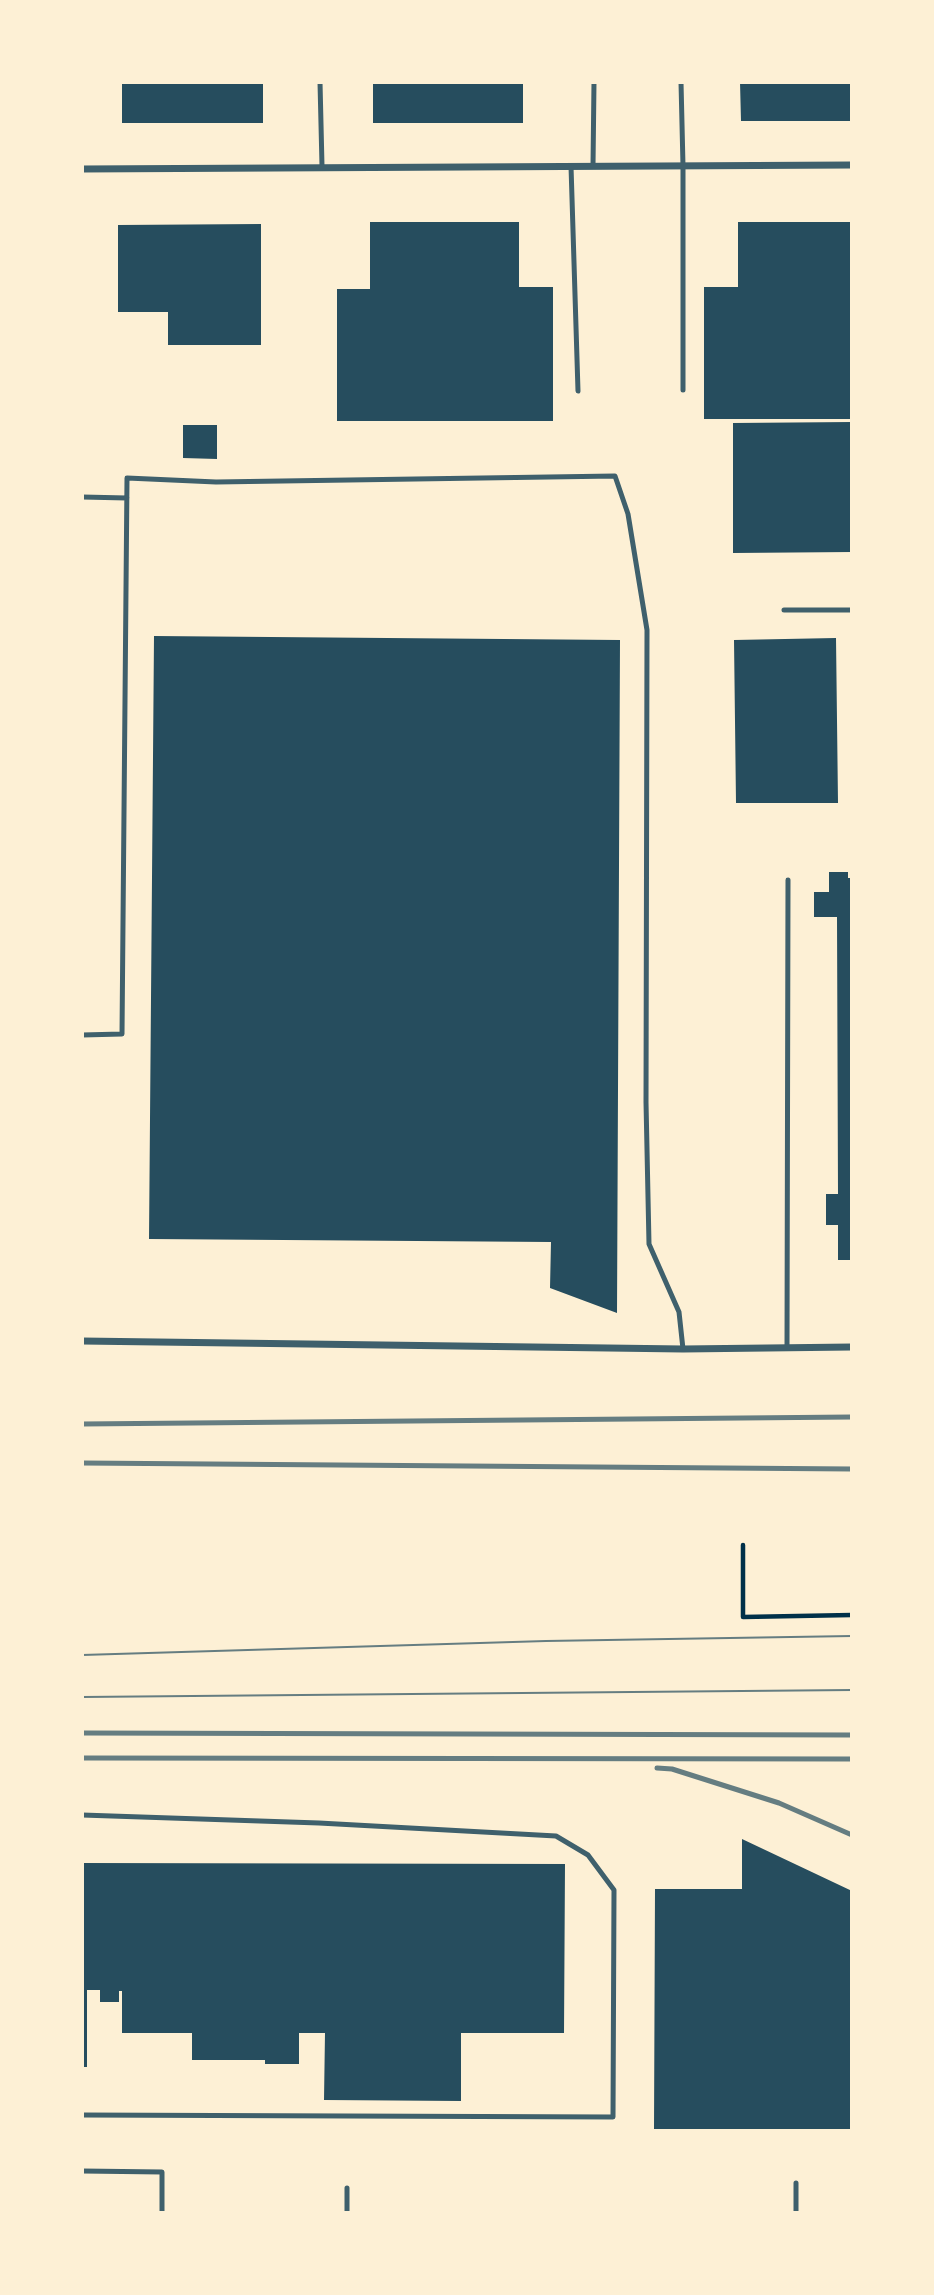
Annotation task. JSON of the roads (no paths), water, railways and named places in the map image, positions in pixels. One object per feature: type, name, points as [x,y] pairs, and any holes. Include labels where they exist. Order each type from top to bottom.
[{"type":"street","points":[[82,169],[852,165]]},
{"type":"street","points":[[82,1341],[683,1349],[852,1347]]},
{"type":"lane","points":[[320,82],[322,166]]},
{"type":"lane","points":[[593,166],[594,82]]},
{"type":"lane","points":[[681,82],[683,390]]},
{"type":"lane","points":[[571,166],[578,391]]},
{"type":"lane","points":[[82,1035],[122,1034],[127,478],[216,482],[615,476],[628,514],[647,630],[646,1102],[649,1244],[679,1312],[683,1349]]},
{"type":"lane","points":[[82,497],[127,498]]},
{"type":"lane","points":[[784,610],[852,610]]},
{"type":"lane","points":[[787,1348],[788,880]]},
{"type":"lane","points":[[82,1815],[319,1823],[556,1836],[588,1855],[614,1890],[612,2117],[82,2115]]},
{"type":"lane","points":[[82,2171],[162,2172],[162,2213]]},
{"type":"lane","points":[[796,2183],[796,2213]]},
{"type":"lane","points":[[347,2188],[347,2213]]},
{"type":"tram line","points":[[82,1655],[546,1641],[852,1636]]},
{"type":"tram line","points":[[82,1697],[852,1690]]},
{"type":"railway","points":[[82,1424],[852,1417]]},
{"type":"railway","points":[[82,1463],[852,1469]]},
{"type":"railway","points":[[82,1733],[852,1735]]},
{"type":"railway","points":[[82,1758],[852,1759]]},
{"type":"railway","points":[[657,1768],[672,1769],[779,1803],[852,1835]]}]
